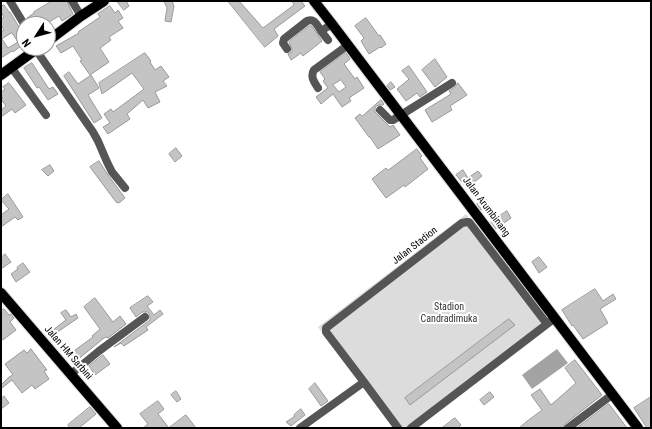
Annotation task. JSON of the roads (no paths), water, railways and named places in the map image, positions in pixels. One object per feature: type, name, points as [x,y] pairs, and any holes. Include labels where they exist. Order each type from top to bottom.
[{"type":"main road","points":[[56,35],[104,1]]},
{"type":"main road","name":"Jalan Arumbinang","points":[[314,1],[401,115],[551,321],[613,394],[638,428]]},
{"type":"main road","points":[[1,75],[27,56]]},
{"type":"main road","name":"Jalan HM Sarbini","points":[[3,299],[71,374],[117,428]]},
{"type":"street","points":[[10,1],[19,16]]},
{"type":"street","points":[[72,1],[81,16]]},
{"type":"street","points":[[287,49],[283,43],[284,39],[307,21],[311,20],[314,20],[328,40]]},
{"type":"street","points":[[322,31],[332,24]]},
{"type":"street","points":[[318,88],[312,76],[314,70],[348,45]]},
{"type":"street","points":[[42,56],[93,132],[112,172],[125,188]]},
{"type":"street","points":[[11,67],[46,115]]},
{"type":"street","points":[[380,110],[390,120],[395,120],[452,83]]},
{"type":"street","name":"Jalan Stadion","points":[[398,428],[326,332],[326,328],[462,223],[469,222],[551,321]]},
{"type":"street","points":[[71,374],[145,317]]},
{"type":"street","points":[[411,428],[551,321]]},
{"type":"street","points":[[300,428],[364,382]]},
{"type":"street","points":[[568,428],[613,394]]},
{"type":"park label","name":"Stadion Candradimuka","points":[[449,312]]}]
